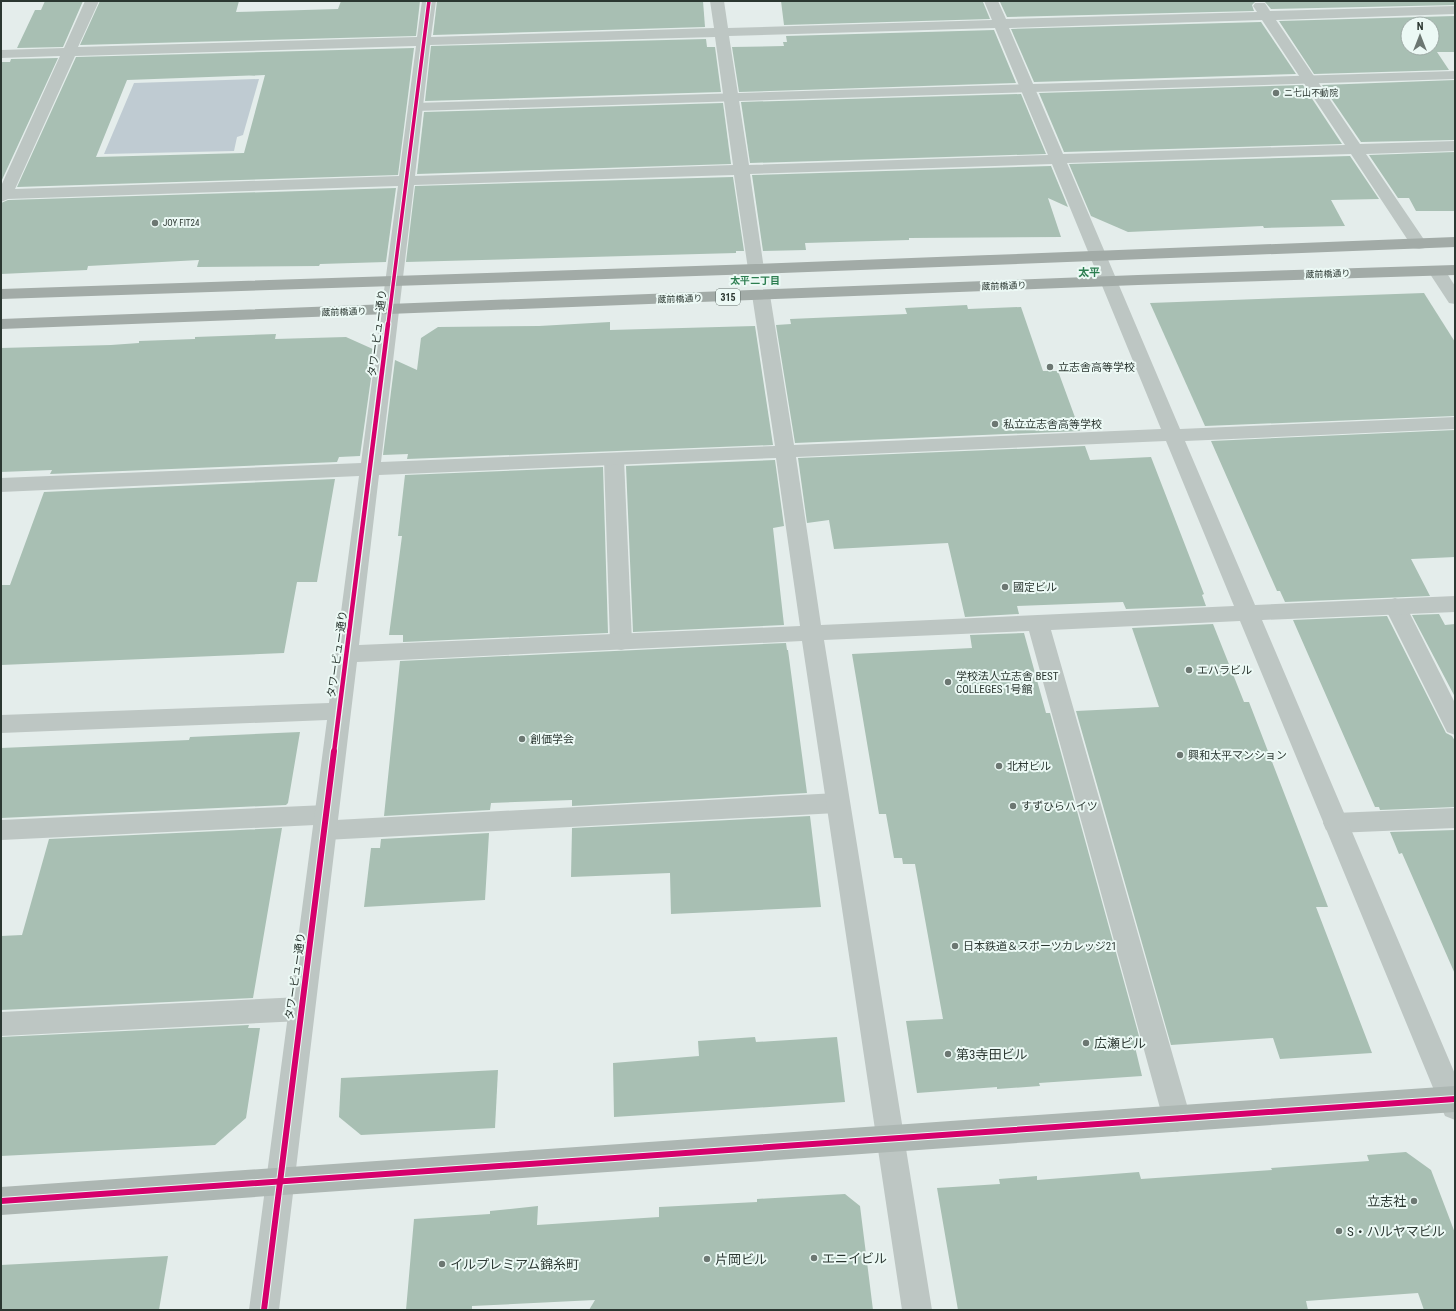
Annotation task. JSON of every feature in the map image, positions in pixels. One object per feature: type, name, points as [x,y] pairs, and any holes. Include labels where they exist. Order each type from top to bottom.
[{"type":"main road","points":[[1,294],[394,282],[1455,242]]},
{"type":"main road","name":"蔵前橋通り","points":[[1,324],[1455,270]]},
{"type":"street","points":[[2,195],[14,178],[68,52],[92,1]]},
{"type":"street","name":"タワービュー通り","points":[[264,1310],[429,1]]},
{"type":"street","points":[[717,1],[756,269]]},
{"type":"street","points":[[1,1201],[1177,1119],[1454,1102],[1335,823],[1249,613],[1108,282],[991,1]]},
{"type":"street","points":[[1257,1],[1308,80],[1419,244]]},
{"type":"street","points":[[1,54],[1455,10]]},
{"type":"street","points":[[415,107],[1455,76]]},
{"type":"street","points":[[2,195],[1455,146]]},
{"type":"street","points":[[1437,271],[1455,299]]},
{"type":"street","points":[[761,295],[786,451],[837,803],[917,1310]]},
{"type":"street","points":[[1,485],[1455,423]]},
{"type":"street","points":[[614,459],[621,642]]},
{"type":"street","points":[[347,654],[1455,604]]},
{"type":"street","points":[[1395,606],[1455,726]]},
{"type":"street","points":[[1038,623],[1177,1119]]},
{"type":"street","points":[[1,724],[339,711]]},
{"type":"street","points":[[1,830],[325,823],[837,803]]},
{"type":"street","points":[[1335,823],[1455,818]]},
{"type":"street","points":[[1,1024],[301,1010]]},
{"type":"shaded area","points":[[259,79],[243,135],[237,137],[234,151],[104,154],[134,83]]},
{"type":"building","points":[[45,1],[83,1],[63,47],[17,48],[35,10],[41,10]]},
{"type":"building","points":[[100,1],[239,1],[236,12],[338,9],[341,1],[420,1],[416,36],[80,45]]},
{"type":"building","points":[[437,1],[703,1],[705,27],[433,35]]},
{"type":"building","points":[[781,1],[983,2],[990,19],[784,25]]},
{"type":"building","points":[[1455,1],[1455,5],[1271,9],[1265,2],[1255,2],[1252,5],[1254,11],[1007,17],[1000,2]]},
{"type":"building","points":[[1440,16],[1455,16],[1455,52],[1440,52]]},
{"type":"building","points":[[1400,18],[1400,56],[1440,56],[1449,70],[1314,74],[1279,21]]},
{"type":"building","points":[[1261,22],[1296,74],[1034,82],[1011,29]]},
{"type":"building","points":[[994,30],[1016,83],[739,92],[732,47],[784,46],[783,42],[787,42],[786,36]]},
{"type":"building","points":[[706,39],[707,47],[715,47],[721,92],[425,101],[431,46]]},
{"type":"building","points":[[414,48],[398,175],[17,187],[76,57]],"holes":[[[265,75],[244,153],[96,157],[127,80]]]},
{"type":"building","points":[[58,58],[1,182],[1,62],[10,62],[11,59]]},
{"type":"building","points":[[1455,80],[1455,140],[1361,142],[1322,85]]},
{"type":"building","points":[[1303,85],[1342,144],[1064,152],[1039,93]]},
{"type":"building","points":[[1021,94],[1046,154],[750,163],[741,102]]},
{"type":"building","points":[[723,103],[731,164],[417,174],[424,112]]},
{"type":"building","points":[[1455,152],[1455,211],[1416,211],[1409,198],[1398,198],[1369,155]]},
{"type":"building","points":[[1350,156],[1379,199],[1331,200],[1345,226],[1264,228],[1263,226],[1128,232],[1091,216],[1069,164]]},
{"type":"building","points":[[1051,166],[1068,207],[1048,198],[1061,237],[909,238],[909,240],[805,243],[806,250],[763,251],[752,175]]},
{"type":"building","points":[[733,177],[744,251],[736,251],[736,253],[406,262],[415,186]]},
{"type":"building","points":[[396,188],[386,262],[320,264],[319,266],[197,267],[199,260],[88,266],[87,270],[1,274],[1,203],[8,200]]},
{"type":"building","points":[[1424,293],[1455,342],[1455,416],[1205,426],[1150,303]]},
{"type":"building","points":[[967,305],[968,309],[1021,307],[1043,371],[1058,371],[1080,431],[795,443],[776,325],[791,324],[790,319],[907,314],[905,308]]},
{"type":"building","points":[[610,322],[610,330],[755,326],[773,445],[407,459],[408,454],[383,455],[395,360],[417,370],[421,338],[438,327],[539,326]]},
{"type":"building","points":[[276,334],[275,339],[346,337],[375,350],[360,456],[339,457],[337,462],[50,474],[52,470],[1,472],[1,348],[111,345],[139,343],[139,341],[195,339],[195,337]]},
{"type":"building","points":[[1455,430],[1455,557],[1411,559],[1430,596],[1285,602],[1280,591],[1277,591],[1211,441]]},
{"type":"building","points":[[1085,446],[1090,460],[1151,457],[1204,594],[1202,595],[1206,606],[1126,609],[1123,602],[1017,606],[1019,614],[965,617],[948,543],[834,549],[829,520],[807,523],[798,458]]},
{"type":"building","points":[[775,460],[784,526],[773,528],[784,625],[633,632],[626,466]]},
{"type":"building","points":[[603,467],[608,633],[403,642],[403,635],[389,635],[402,536],[398,536],[405,475]]},
{"type":"building","points":[[335,479],[317,582],[297,582],[284,653],[1,665],[1,585],[10,585],[44,492]]},
{"type":"building","points":[[1439,614],[1445,625],[1455,624],[1455,697],[1412,615]]},
{"type":"building","points":[[1387,616],[1446,733],[1452,736],[1455,741],[1455,807],[1380,810],[1379,807],[1375,807],[1293,620]]},
{"type":"building","points":[[1213,624],[1244,702],[1249,702],[1328,907],[1316,907],[1372,1053],[1280,1059],[1273,1038],[1171,1045],[1076,711],[1159,707],[1132,628]]},
{"type":"building","points":[[1024,633],[1046,713],[1050,713],[1142,1047],[1135,1047],[1142,1076],[1039,1083],[1040,1086],[997,1089],[997,1087],[917,1093],[906,1021],[943,1019],[915,864],[903,864],[902,858],[894,858],[886,814],[879,814],[852,654],[972,648],[970,635]]},
{"type":"building","points":[[786,643],[807,793],[572,806],[572,800],[491,803],[490,810],[384,816],[400,661]]},
{"type":"building","points":[[300,732],[288,803],[286,805],[1,818],[1,748],[189,740],[190,737]]},
{"type":"building","points":[[810,816],[821,907],[671,914],[670,873],[571,877],[572,828]]},
{"type":"building","points":[[282,828],[253,998],[1,1010],[1,936],[22,935],[49,839]]},
{"type":"building","points":[[1455,830],[1455,974],[1402,853],[1399,854],[1390,832]]},
{"type":"building","points":[[489,833],[485,900],[364,907],[371,848],[380,848],[381,839]]},
{"type":"building","points":[[249,1025],[248,1028],[260,1028],[246,1118],[215,1145],[1,1156],[1,1037]]},
{"type":"building","points":[[755,1037],[756,1042],[837,1037],[845,1102],[614,1117],[613,1063],[699,1056],[698,1041]]},
{"type":"building","points":[[498,1070],[495,1128],[361,1135],[339,1117],[341,1078]]},
{"type":"building","points":[[1406,1152],[1431,1170],[1455,1233],[1455,1310],[1424,1310],[1418,1293],[1306,1301],[1308,1310],[958,1310],[937,1188],[1000,1184],[999,1179],[1037,1176],[1037,1180],[1139,1172],[1141,1179],[1272,1170],[1271,1168],[1369,1161],[1367,1155]]},
{"type":"building","points":[[845,1194],[860,1206],[873,1310],[589,1310],[595,1300],[472,1306],[472,1310],[406,1310],[414,1219],[490,1214],[490,1211],[538,1206],[537,1225],[659,1217],[659,1207],[757,1202],[757,1199]]},
{"type":"building","points":[[168,1256],[159,1310],[1,1310],[1,1265]]},
{"type":"cycle path","points":[[264,1310],[429,1]]},
{"type":"cycle path","points":[[1,1201],[1455,1099]]},
{"type":"place","name":"ニ七山不動院","points":[[1276,93]]},
{"type":"place","name":"JOY FIT24","points":[[155,223]]},
{"type":"place","name":"立志舎高等学校","points":[[1050,367]]},
{"type":"place","name":"私立立志舎高等学校","points":[[995,424]]},
{"type":"place","name":"國定ビル","points":[[1005,587]]},
{"type":"place","name":"エハラビル","points":[[1189,670]]},
{"type":"place","name":"学校法人立志舎 BEST COLLEGES 1号館","points":[[948,682]]},
{"type":"place","name":"創価学会","points":[[522,739]]},
{"type":"place","name":"興和太平マンション","points":[[1180,755]]},
{"type":"place","name":"北村ビル","points":[[999,766]]},
{"type":"place","name":"すずひらハイツ","points":[[1013,806]]},
{"type":"place","name":"日本鉄道＆スポーツカレッジ21","points":[[955,946]]},
{"type":"place","name":"広瀬ビル","points":[[1086,1043]]},
{"type":"place","name":"第3寺田ビル","points":[[948,1054]]},
{"type":"place","name":"立志社","points":[[1414,1201]]},
{"type":"place","name":"S・ハルヤマビル","points":[[1339,1231]]},
{"type":"place","name":"エニイビル","points":[[814,1258]]},
{"type":"place","name":"片岡ビル","points":[[707,1259]]},
{"type":"place","name":"イルプレミアム錦糸町","points":[[442,1264]]},
{"type":"district","name":"太平","points":[[1089,272]]},
{"type":"district","name":"太平二丁目","points":[[755,280]]}]
